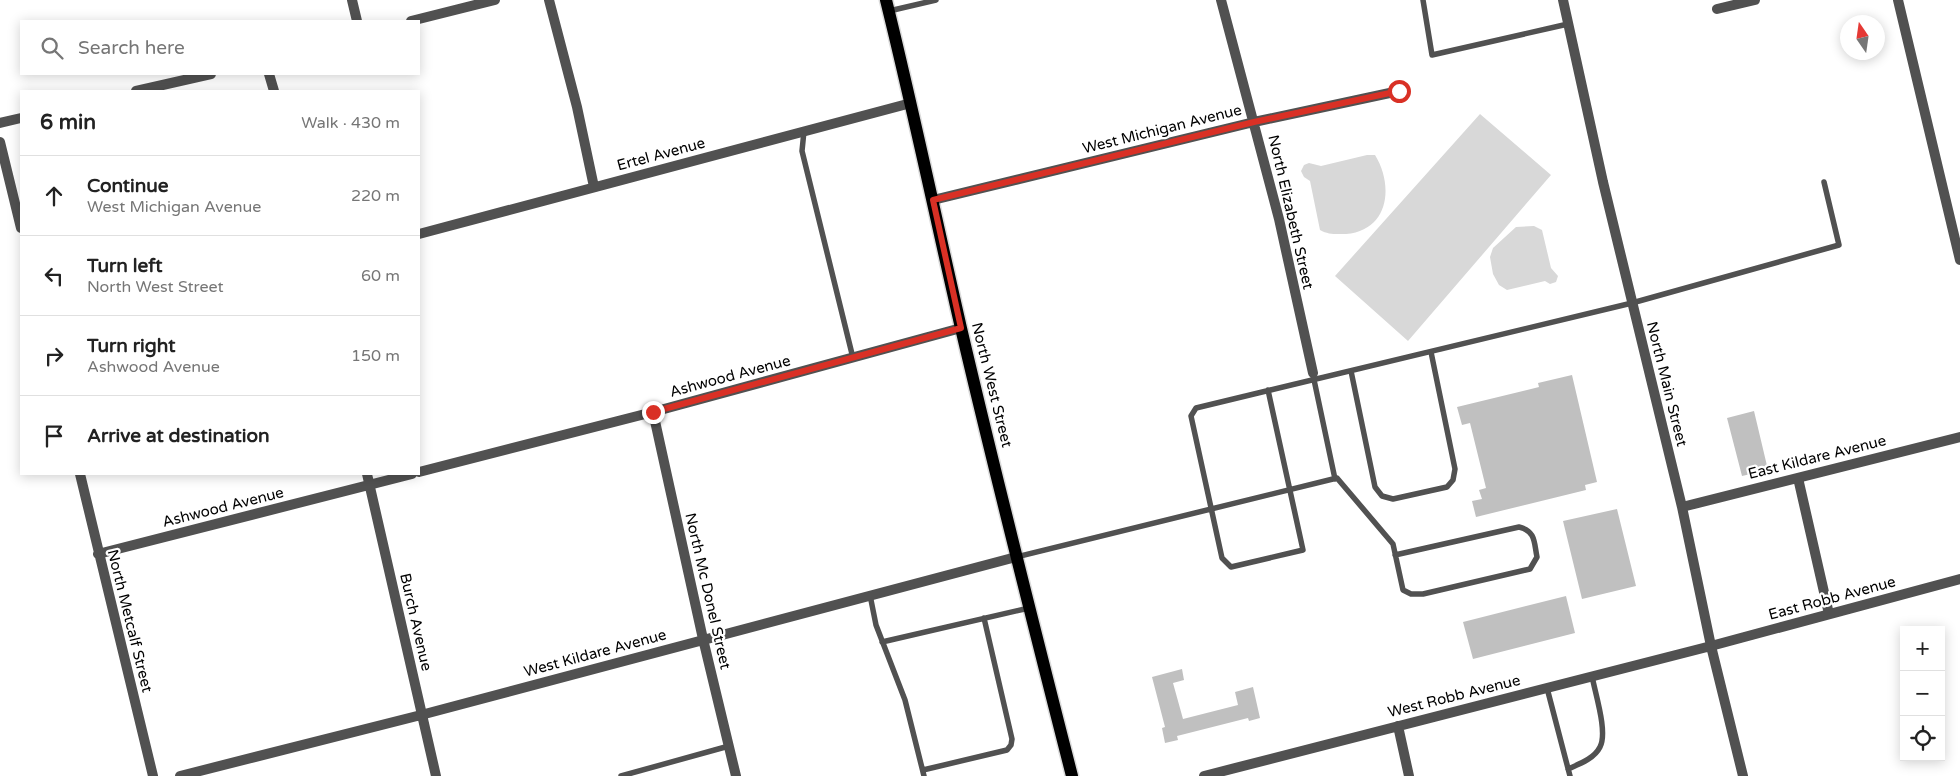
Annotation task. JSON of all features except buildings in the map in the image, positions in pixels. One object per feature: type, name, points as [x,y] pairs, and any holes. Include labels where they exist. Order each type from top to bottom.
[{"type":"main road","name":"North West Street","points":[[888,5],[961,328],[1016,557],[1072,776]]},
{"type":"street","points":[[352,0],[357,20]]},
{"type":"street","points":[[415,20],[495,0]]},
{"type":"street","points":[[549,0],[577,107],[594,187]]},
{"type":"street","name":"North Elizabeth Street","points":[[1221,0],[1279,219],[1314,376]]},
{"type":"street","name":"North Main Street","points":[[1563,0],[1632,303],[1682,507],[1711,646],[1743,776]]},
{"type":"street","points":[[1716,9],[1755,0]]},
{"type":"street","points":[[1898,0],[1957,231],[1960,260]]},
{"type":"street","points":[[140,90],[207,75]]},
{"type":"street","points":[[269,75],[274,90]]},
{"type":"street","name":"West Michigan Avenue","points":[[933,200],[1254,122],[1399,91]]},
{"type":"street","name":"Ertel Avenue","points":[[420,234],[911,103]]},
{"type":"street","points":[[0,123],[20,118]]},
{"type":"street","points":[[0,142],[20,224]]},
{"type":"street","name":"Ashwood Avenue","points":[[420,472],[653,412],[961,328]]},
{"type":"street","name":"North Mc Donel Street","points":[[653,412],[703,639],[736,776]]},
{"type":"street","name":"East Kildare Avenue","points":[[1682,507],[1960,437]]},
{"type":"street","name":"North Metcalf Street","points":[[80,475],[153,776]]},
{"type":"street","name":"Burch Avenue","points":[[367,475],[436,776]]},
{"type":"street","name":"Ashwood Avenue","points":[[98,554],[408,475]]},
{"type":"street","points":[[1798,478],[1829,614]]},
{"type":"street","name":"West Kildare Avenue","points":[[180,776],[422,715],[1016,557]]},
{"type":"street","name":"East Robb Avenue","points":[[1711,646],[1960,579]]},
{"type":"street","name":"West Robb Avenue","points":[[1204,776],[1239,772],[1398,726],[1711,646]]},
{"type":"street","points":[[1398,726],[1409,776]]},
{"type":"lane","points":[[888,5],[936,0]]},
{"type":"lane","points":[[1423,0],[1432,55],[1568,24]]},
{"type":"lane","points":[[804,131],[802,151],[853,358]]},
{"type":"lane","points":[[1268,390],[1303,550],[1231,567],[1222,558],[1191,416],[1196,408],[1314,376],[1351,371],[1632,303],[1839,245],[1824,182]]},
{"type":"lane","points":[[1351,371],[1375,488],[1382,496],[1394,500],[1447,487],[1454,480],[1455,469],[1431,352]]},
{"type":"lane","points":[[1314,376],[1335,478],[1337,478],[1393,544],[1395,555],[1403,590],[1411,594],[1423,594],[1530,569],[1537,558],[1532,534],[1527,529],[1519,527],[1395,555]]},
{"type":"lane","points":[[1016,557],[1335,478]]},
{"type":"lane","points":[[870,595],[876,625],[905,700],[924,773],[1007,750],[1011,746],[1012,739],[984,618]]},
{"type":"lane","points":[[882,642],[1029,608]]},
{"type":"lane","points":[[1568,769],[1584,762],[1600,748],[1603,740],[1603,730],[1592,676]]},
{"type":"lane","points":[[1547,688],[1570,776]]},
{"type":"lane","points":[[621,776],[729,746]]},
{"type":"shaded area","points":[[1480,114],[1551,175],[1408,341],[1335,276]]},
{"type":"shaded area","points":[[1367,155],[1375,155],[1385,180],[1386,193],[1384,205],[1379,215],[1371,224],[1360,231],[1336,234],[1320,230],[1310,181],[1304,177],[1301,171],[1304,165],[1309,163],[1321,166]]},
{"type":"shaded area","points":[[1534,226],[1542,230],[1551,268],[1558,276],[1556,282],[1550,284],[1545,281],[1507,290],[1499,285],[1493,274],[1490,257],[1493,248],[1516,227]]},
{"type":"route","points":[[653,412],[961,328],[933,200],[1254,122],[1399,91]]}]
